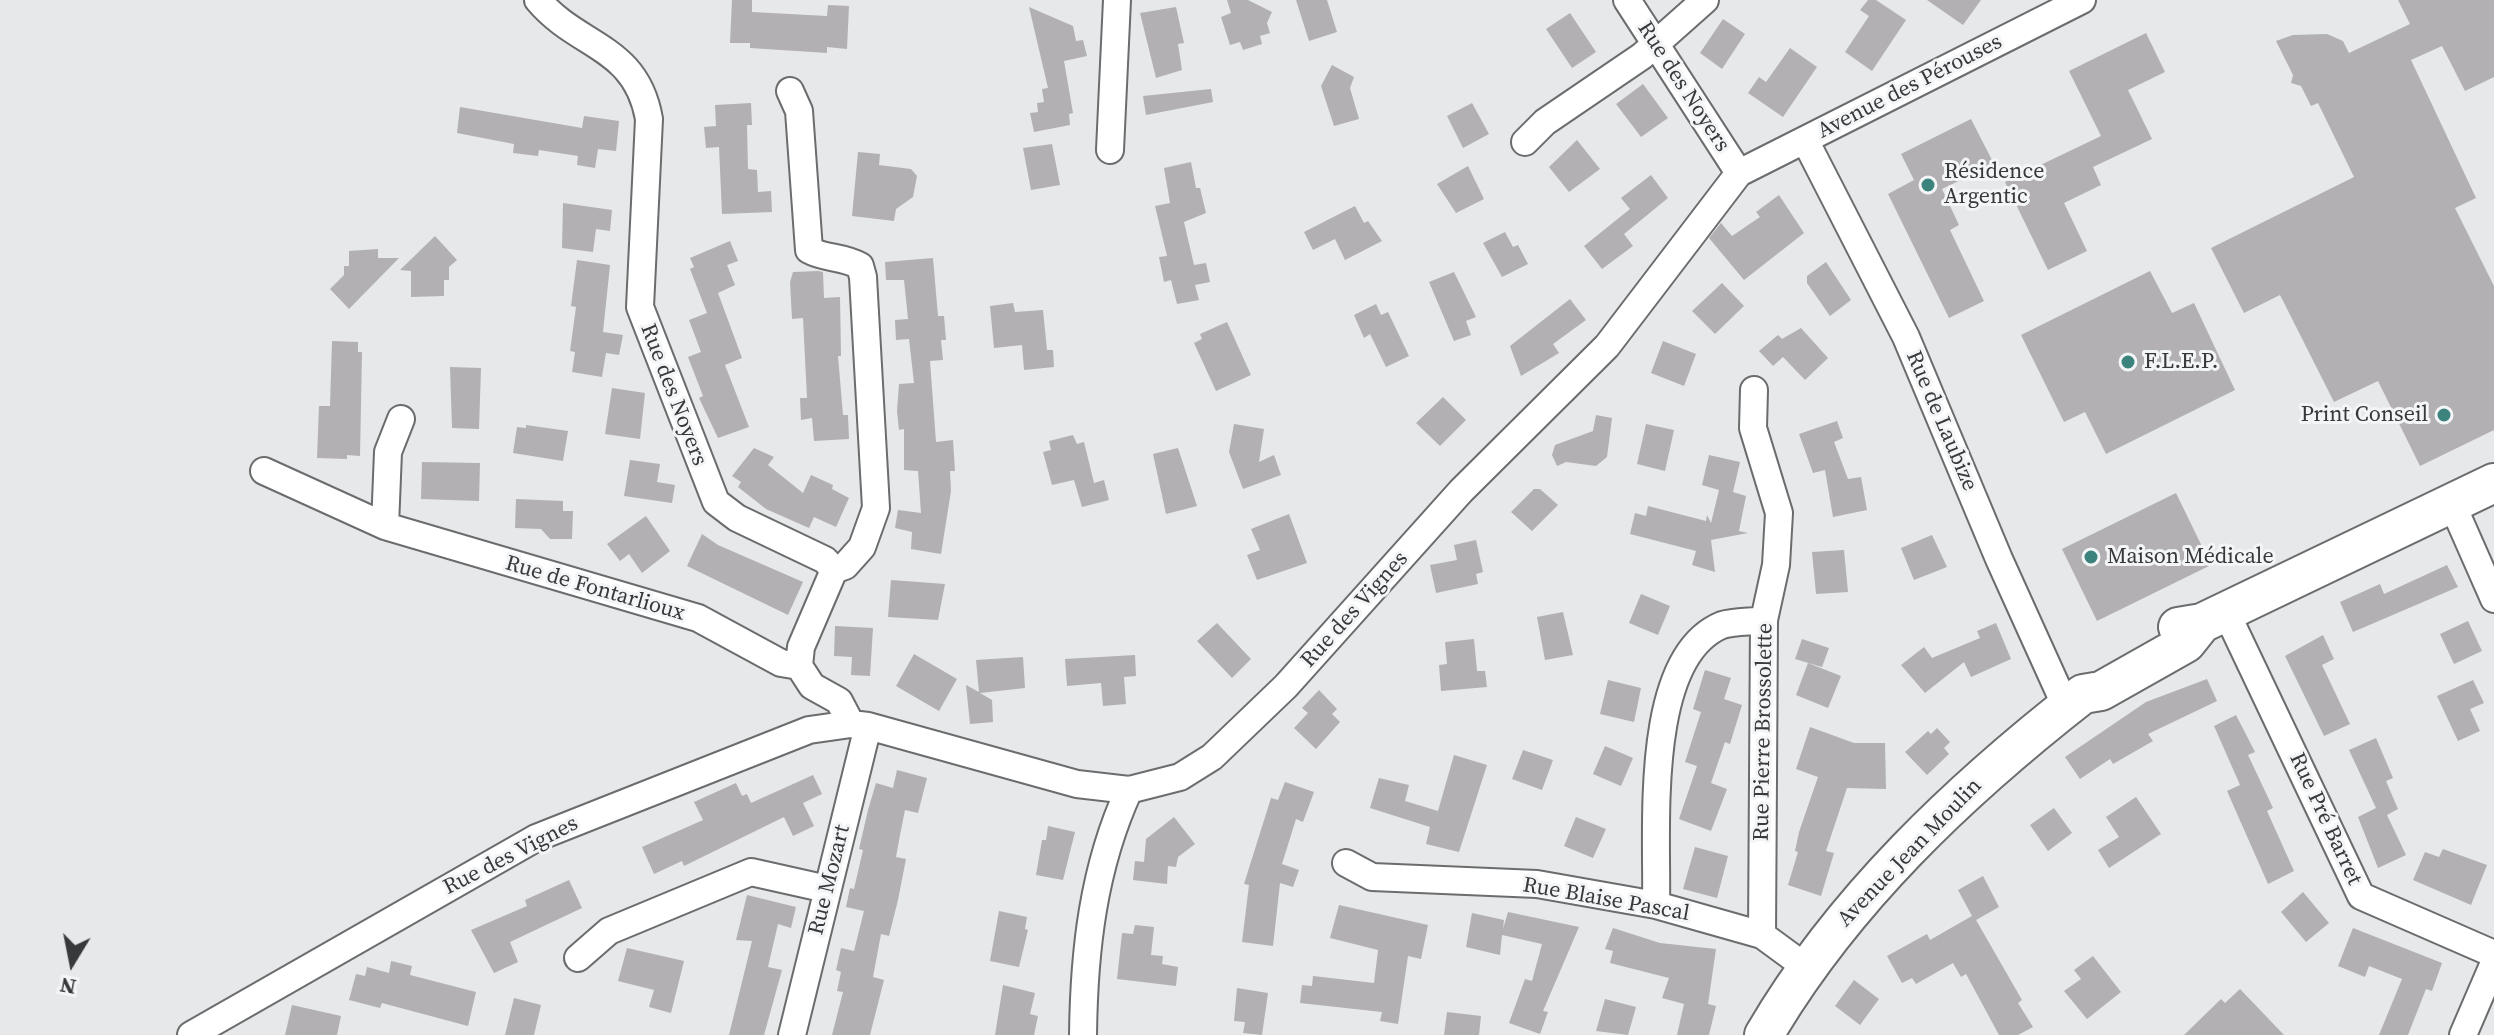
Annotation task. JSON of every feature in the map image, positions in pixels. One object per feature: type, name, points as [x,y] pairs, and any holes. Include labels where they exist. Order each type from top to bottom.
[{"type":"main road","name":"Avenue Jean Moulin","points":[[1764,1035],[1829,937],[1891,867],[2026,739],[2074,701],[2084,682],[2181,626],[2214,618],[2453,506],[2494,483]]},
{"type":"street","name":"Rue des Noyers","points":[[538,0],[623,63],[644,90],[649,119],[640,307],[716,502],[737,518],[825,560],[834,570]]},
{"type":"street","points":[[1110,150],[1117,0]]},
{"type":"street","name":"Rue des Noyers","points":[[1627,0],[1739,173]]},
{"type":"street","points":[[1525,142],[1545,122],[1656,43],[1705,0]]},
{"type":"street","name":"Avenue des Pérouses","points":[[1739,173],[2082,0]]},
{"type":"street","points":[[790,91],[799,111],[809,250],[819,256],[847,258],[860,266],[863,277],[876,508],[862,547],[845,566],[834,570],[801,647],[799,666],[812,686],[839,701],[860,725]]},
{"type":"street","name":"Rue de Laubize","points":[[1805,140],[1906,337],[1999,559],[2074,701]]},
{"type":"street","name":"Rue des Vignes","points":[[202,1032],[536,838],[809,730],[860,725],[1030,774],[1129,790],[1180,777],[1212,757],[1286,686],[1433,521],[1607,346],[1739,173]]},
{"type":"street","name":"Rue Pierre Brossolette","points":[[1754,390],[1753,428],[1779,513],[1776,565],[1764,620],[1762,935]]},
{"type":"street","points":[[385,526],[388,452],[401,419]]},
{"type":"street","name":"Rue de Fontarlioux","points":[[264,471],[385,526],[698,618],[781,663],[799,666]]},
{"type":"street","points":[[2453,506],[2494,599]]},
{"type":"street","name":"Rue Pré Barret","points":[[2214,618],[2361,896],[2494,954]]},
{"type":"street","points":[[1656,905],[1660,728],[1674,677],[1702,637],[1723,625],[1764,620]]},
{"type":"street","name":"Rue Mozart","points":[[792,1035],[827,889],[860,725]]},
{"type":"street","points":[[1083,1035],[1083,978],[1096,893],[1109,832],[1129,790]]},
{"type":"street","name":"Rue Blaise Pascal","points":[[1346,863],[1372,877],[1537,884],[1656,905],[1762,935],[1807,968]]},
{"type":"street","points":[[578,958],[609,931],[751,872],[827,889]]},
{"type":"street","points":[[2463,1035],[2494,963]]},
{"type":"building","points":[[732,0],[752,0],[752,12],[827,16],[828,5],[849,6],[847,49],[827,47],[827,53],[750,48],[750,43],[730,43]]},
{"type":"building","points":[[1227,0],[1248,0],[1272,12],[1267,23],[1270,33],[1260,36],[1262,44],[1243,50],[1240,42],[1230,45],[1221,17],[1231,13]]},
{"type":"building","points":[[1296,0],[1327,0],[1337,32],[1309,41]]},
{"type":"building","points":[[1868,0],[1876,0],[1906,20],[1872,71],[1845,52],[1869,16],[1860,10]]},
{"type":"building","points":[[1927,0],[1981,0],[1963,25]]},
{"type":"building","points":[[2398,0],[2494,0],[2494,77],[2465,91],[2442,46],[2411,60],[2476,198],[2455,208],[2494,286],[2494,430],[2420,466],[2378,381],[2334,402],[2280,295],[2244,313],[2211,248],[2354,177],[2318,103],[2311,106],[2301,86],[2291,83],[2293,75],[2276,41],[2293,35],[2327,34],[2343,41],[2349,53],[2410,24]]},
{"type":"building","points":[[1029,7],[1073,26],[1076,41],[1083,40],[1087,56],[1064,61],[1073,113],[1069,114],[1070,125],[1034,132],[1030,113],[1038,112],[1037,103],[1044,102],[1042,89],[1048,88]]},
{"type":"building","points":[[1176,7],[1184,43],[1178,44],[1182,70],[1156,78],[1140,13]]},
{"type":"building","points":[[1570,13],[1596,52],[1572,68],[1546,29]]},
{"type":"building","points":[[1723,19],[1745,34],[1722,69],[1700,53]]},
{"type":"building","points":[[2146,33],[2165,72],[2128,90],[2152,139],[2093,167],[2101,185],[2064,203],[2087,251],[2048,270],[2005,182],[2101,136],[2069,71]]},
{"type":"building","points":[[1790,48],[1817,67],[1783,117],[1748,93],[1759,77],[1766,82]]},
{"type":"building","points":[[1332,65],[1354,77],[1350,88],[1359,119],[1334,126],[1321,86]]},
{"type":"building","points":[[1643,84],[1668,118],[1641,137],[1616,104]]},
{"type":"building","points":[[1211,89],[1213,102],[1146,115],[1143,96]]},
{"type":"building","points":[[751,103],[752,125],[747,125],[748,169],[757,170],[758,192],[771,191],[772,212],[722,214],[719,147],[706,148],[704,127],[716,126],[715,105]]},
{"type":"building","points":[[1472,103],[1489,134],[1463,148],[1447,116]]},
{"type":"building","points":[[460,107],[582,128],[584,116],[619,121],[616,151],[598,149],[595,168],[577,165],[578,156],[539,150],[538,156],[513,153],[514,144],[457,133]]},
{"type":"building","name":"Résidence Argentic","points":[[1971,119],[1994,164],[1942,189],[1959,225],[1950,230],[1984,301],[1949,318],[1888,194],[1914,180],[1901,154]]},
{"type":"building","points":[[1577,140],[1600,169],[1569,192],[1549,167]]},
{"type":"building","points":[[1052,144],[1060,185],[1031,190],[1023,148]]},
{"type":"building","points":[[858,152],[880,154],[879,165],[911,169],[917,176],[913,197],[896,209],[894,221],[852,216]]},
{"type":"building","points":[[1191,162],[1196,188],[1200,188],[1206,213],[1184,222],[1194,265],[1206,263],[1210,282],[1195,285],[1199,300],[1177,304],[1171,280],[1164,282],[1159,257],[1167,256],[1155,206],[1170,203],[1164,168]]},
{"type":"building","points":[[1468,166],[1484,199],[1456,213],[1437,184]]},
{"type":"building","points":[[1651,175],[1668,198],[1624,234],[1633,246],[1602,269],[1584,246],[1630,209],[1621,198]]},
{"type":"building","points":[[1779,195],[1804,233],[1744,280],[1709,238],[1721,223],[1732,236],[1760,217],[1756,212]]},
{"type":"building","points":[[563,203],[612,210],[610,231],[596,229],[593,252],[562,248]]},
{"type":"building","points":[[1355,206],[1364,223],[1368,221],[1382,241],[1345,260],[1335,239],[1313,250],[1304,232]]},
{"type":"building","points":[[1505,232],[1513,247],[1518,245],[1528,264],[1502,277],[1483,243]]},
{"type":"building","points":[[435,236],[457,260],[449,267],[449,280],[444,280],[444,296],[411,297],[411,271],[400,270]]},
{"type":"building","points":[[730,241],[738,261],[727,265],[735,285],[718,293],[742,358],[725,365],[749,427],[718,438],[699,398],[703,396],[688,357],[701,352],[689,320],[707,313],[690,269],[694,267],[690,258]]},
{"type":"building","points":[[378,249],[378,258],[399,258],[349,309],[330,289],[344,275],[344,266],[349,266],[349,251]]},
{"type":"building","points":[[933,258],[938,316],[944,316],[946,340],[941,340],[943,360],[930,361],[936,442],[953,440],[955,471],[950,471],[951,491],[941,554],[911,549],[912,532],[895,528],[898,510],[921,513],[918,471],[904,470],[904,429],[899,430],[897,411],[899,384],[914,383],[909,339],[896,340],[895,320],[908,319],[904,280],[886,280],[885,262]]},
{"type":"building","points":[[577,260],[610,265],[603,332],[623,335],[619,355],[606,353],[602,377],[572,372],[575,352],[570,351],[576,307],[571,306]]},
{"type":"building","points":[[1826,262],[1851,300],[1830,316],[1807,283],[1807,276]]},
{"type":"building","name":"F.L.E.P.","points":[[2150,271],[2172,313],[2194,303],[2235,390],[2106,454],[2085,412],[2064,422],[2021,335]]},
{"type":"building","points":[[793,272],[823,272],[824,298],[840,297],[841,356],[838,356],[843,415],[848,415],[849,439],[814,441],[812,418],[801,420],[800,398],[807,398],[803,318],[792,319],[790,282]]},
{"type":"building","points":[[1454,272],[1476,317],[1466,321],[1471,335],[1454,341],[1429,282]]},
{"type":"building","points":[[1722,283],[1744,306],[1715,334],[1692,311]]},
{"type":"building","points":[[1570,299],[1586,320],[1553,344],[1559,353],[1521,376],[1510,346]]},
{"type":"building","points":[[1013,303],[1015,312],[1043,310],[1047,350],[1053,350],[1054,367],[1024,370],[1022,345],[994,348],[990,306]]},
{"type":"building","points":[[1376,304],[1381,315],[1388,312],[1409,356],[1386,367],[1370,334],[1364,338],[1354,315]]},
{"type":"building","points":[[1227,322],[1251,375],[1216,391],[1194,343],[1202,339],[1200,334]]},
{"type":"building","points":[[1801,328],[1828,358],[1805,380],[1783,357],[1773,366],[1759,351],[1778,335],[1782,339]]},
{"type":"building","points":[[332,341],[358,342],[358,352],[362,352],[360,456],[347,455],[347,459],[317,458],[319,406],[330,406]]},
{"type":"building","points":[[1663,341],[1696,354],[1684,386],[1651,373]]},
{"type":"building","points":[[450,367],[481,368],[479,429],[452,428]]},
{"type":"building","points":[[612,388],[645,393],[640,439],[605,434]]},
{"type":"building","points":[[1443,397],[1466,420],[1440,446],[1416,423]]},
{"type":"building","points":[[1596,415],[1612,418],[1607,457],[1596,466],[1566,462],[1557,466],[1552,455],[1555,445],[1593,431]]},
{"type":"building","points":[[1837,421],[1843,438],[1834,442],[1848,479],[1861,477],[1867,510],[1833,517],[1825,470],[1813,473],[1799,434]]},
{"type":"building","points":[[1234,424],[1264,429],[1259,462],[1274,455],[1281,475],[1243,489],[1229,452]]},
{"type":"building","points":[[1646,424],[1674,430],[1665,471],[1637,464]]},
{"type":"building","points":[[526,425],[568,431],[563,461],[513,453],[517,427],[526,428]]},
{"type":"building","points":[[1073,435],[1077,444],[1084,442],[1094,483],[1104,480],[1109,500],[1082,507],[1074,480],[1052,485],[1043,452],[1051,450],[1049,441]]},
{"type":"building","points":[[754,448],[774,457],[768,465],[803,493],[811,475],[833,485],[832,489],[849,498],[836,527],[814,517],[809,528],[766,509],[738,487],[741,482],[732,476]]},
{"type":"building","points":[[1178,448],[1197,506],[1166,514],[1153,454]]},
{"type":"building","points":[[1709,455],[1740,462],[1733,492],[1746,496],[1739,531],[1748,533],[1711,540],[1715,572],[1692,565],[1696,551],[1630,534],[1635,513],[1646,516],[1648,506],[1706,521],[1707,515],[1711,523],[1719,490],[1702,485]]},
{"type":"building","points":[[630,460],[660,464],[657,482],[675,485],[672,503],[624,496]]},
{"type":"building","points":[[422,462],[480,463],[479,501],[421,499]]},
{"type":"building","points":[[1534,489],[1540,489],[1558,505],[1532,531],[1511,512]]},
{"type":"building","name":"Maison Médicale","points":[[2176,493],[2211,565],[2097,621],[2062,549]]},
{"type":"building","points":[[516,499],[563,501],[563,511],[573,511],[572,539],[550,539],[541,529],[515,528]]},
{"type":"building","points":[[1289,514],[1307,563],[1257,580],[1247,555],[1260,550],[1251,529]]},
{"type":"building","points":[[646,516],[670,551],[642,573],[629,554],[620,561],[607,544]]},
{"type":"building","points":[[702,534],[718,545],[803,582],[788,615],[687,566]]},
{"type":"building","points":[[1932,535],[1947,567],[1914,580],[1901,548]]},
{"type":"building","points":[[1476,540],[1483,572],[1476,574],[1478,584],[1436,593],[1430,565],[1457,560],[1454,545]]},
{"type":"building","points":[[1844,550],[1848,592],[1816,594],[1812,552]]},
{"type":"building","points":[[2447,565],[2458,587],[2353,632],[2340,602],[2380,584],[2384,594]]},
{"type":"building","points":[[891,580],[945,584],[938,620],[888,617]]},
{"type":"building","points":[[1641,594],[1670,606],[1658,635],[1629,623]]},
{"type":"building","points":[[1563,612],[1573,655],[1545,660],[1537,617]]},
{"type":"building","points":[[2468,621],[2482,651],[2454,664],[2440,634]]},
{"type":"building","points":[[1217,623],[1251,659],[1232,678],[1197,641]]},
{"type":"building","points":[[1996,623],[2011,659],[1971,677],[1964,662],[1925,693],[1901,665],[1924,647],[1932,658],[1980,638],[1977,631]]},
{"type":"building","points":[[835,626],[873,628],[870,676],[851,675],[852,657],[834,656]]},
{"type":"building","points":[[2323,635],[2334,659],[2322,665],[2350,724],[2324,736],[2285,656]]},
{"type":"building","points":[[1474,639],[1477,671],[1485,671],[1487,687],[1441,691],[1439,665],[1447,664],[1445,642]]},
{"type":"building","points":[[1802,639],[1829,648],[1822,667],[1795,659]]},
{"type":"building","points":[[914,654],[957,679],[939,711],[896,686]]},
{"type":"building","points":[[1135,655],[1136,676],[1124,677],[1126,704],[1103,706],[1101,683],[1067,686],[1065,659]]},
{"type":"building","points":[[1023,657],[1025,688],[980,693],[992,700],[993,722],[970,724],[966,685],[979,692],[976,660]]},
{"type":"building","points":[[1808,663],[1841,676],[1828,708],[1796,695]]},
{"type":"building","points":[[1705,670],[1731,678],[1724,699],[1742,705],[1730,744],[1725,742],[1711,783],[1727,789],[1711,831],[1679,819],[1697,766],[1685,762],[1701,712],[1693,709]]},
{"type":"building","points":[[2207,679],[2217,701],[2148,734],[2153,741],[2113,764],[2110,759],[2080,779],[2065,757],[2146,702]]},
{"type":"building","points":[[1608,680],[1641,688],[1634,722],[1600,714]]},
{"type":"building","points":[[2473,680],[2484,703],[2470,709],[2480,731],[2458,741],[2437,696]]},
{"type":"building","points":[[1319,690],[1337,709],[1332,714],[1340,722],[1316,749],[1294,728],[1308,713],[1302,708]]},
{"type":"building","points":[[2236,715],[2255,752],[2248,755],[2273,808],[2267,811],[2294,871],[2268,884],[2227,791],[2240,785],[2214,726]]},
{"type":"building","points":[[1810,727],[1854,743],[1885,743],[1886,789],[1847,788],[1826,851],[1834,853],[1821,896],[1788,885],[1798,852],[1795,851],[1799,832],[1818,777],[1796,769]]},
{"type":"building","points":[[1937,728],[1950,742],[1944,748],[1949,754],[1927,775],[1905,752],[1928,731],[1931,734]]},
{"type":"building","points":[[2376,738],[2393,778],[2386,781],[2398,809],[2387,815],[2406,855],[2378,868],[2358,817],[2376,808],[2349,750]]},
{"type":"building","points":[[1605,746],[1633,758],[1621,786],[1593,774]]},
{"type":"building","points":[[1523,750],[1553,760],[1542,790],[1512,779]]},
{"type":"building","points":[[1454,755],[1487,765],[1459,852],[1426,844],[1430,827],[1370,808],[1379,778],[1409,785],[1405,801],[1438,811]]},
{"type":"building","points":[[897,770],[927,778],[918,813],[905,810],[896,857],[906,859],[889,936],[881,934],[873,977],[884,980],[870,1035],[832,1035],[843,992],[837,991],[841,972],[836,970],[841,948],[854,951],[864,911],[846,907],[850,888],[854,889],[863,850],[859,849],[868,810],[876,783],[893,788]]},
{"type":"building","points":[[813,775],[822,794],[803,803],[814,826],[793,836],[784,817],[684,866],[682,861],[654,874],[642,847],[703,820],[694,802],[736,783],[742,796],[747,794],[751,803]]},
{"type":"building","points":[[1285,782],[1314,792],[1303,822],[1296,819],[1282,864],[1299,870],[1293,887],[1280,883],[1273,946],[1242,942],[1249,885],[1244,884],[1271,798],[1278,800]]},
{"type":"building","points":[[2136,797],[2161,834],[2109,868],[2098,850],[2119,837],[2106,817]]},
{"type":"building","points":[[2054,808],[2072,833],[2048,851],[2030,825]]},
{"type":"building","points":[[1174,817],[1195,844],[1178,857],[1176,867],[1168,866],[1167,884],[1133,880],[1135,861],[1144,862],[1146,839]]},
{"type":"building","points":[[1576,817],[1606,829],[1593,858],[1564,846]]},
{"type":"building","points":[[1048,826],[1075,832],[1063,880],[1036,875],[1042,840],[1046,840]]},
{"type":"building","points":[[1695,847],[1728,856],[1717,898],[1683,889]]},
{"type":"building","points":[[2443,849],[2487,865],[2471,905],[2413,880],[2425,852],[2439,857]]},
{"type":"building","points":[[1983,876],[1999,907],[1976,920],[2022,1000],[2018,1003],[2033,1027],[2018,1035],[1999,1035],[1966,974],[1961,977],[1953,963],[1916,984],[1912,978],[1902,983],[1887,956],[1927,934],[1930,940],[1972,916],[1958,890]]},
{"type":"building","points":[[569,880],[582,908],[510,942],[518,962],[494,973],[471,930],[527,906],[525,900]]},
{"type":"building","points":[[2303,892],[2329,923],[2306,942],[2281,912]]},
{"type":"building","points":[[747,895],[796,907],[791,928],[778,924],[768,967],[782,970],[764,1035],[729,1035],[752,941],[736,940]]},
{"type":"building","points":[[1339,905],[1428,925],[1421,959],[1408,956],[1398,1024],[1380,1021],[1382,1012],[1300,1003],[1302,985],[1312,986],[1313,976],[1374,983],[1378,950],[1330,938]]},
{"type":"building","points":[[999,911],[1027,917],[1025,929],[1028,930],[1019,967],[990,961]]},
{"type":"building","points":[[1508,912],[1579,927],[1543,1011],[1548,1012],[1540,1034],[1509,1023],[1525,979],[1532,981],[1542,944],[1502,935],[1500,955],[1466,947],[1472,913],[1504,920],[1503,929]]},
{"type":"building","points":[[1135,925],[1154,927],[1151,955],[1163,956],[1162,964],[1178,967],[1176,986],[1117,979],[1122,933],[1133,934]]},
{"type":"building","points":[[1613,928],[1660,943],[1716,949],[1708,1004],[1716,1006],[1709,1035],[1677,1035],[1684,1004],[1662,998],[1669,978],[1610,963],[1613,951],[1605,949]]},
{"type":"building","points":[[2353,928],[2442,963],[2432,991],[2426,989],[2408,1035],[2379,1035],[2402,979],[2369,966],[2365,977],[2338,966]]},
{"type":"building","points":[[627,948],[684,961],[671,1013],[649,1007],[654,990],[618,981]]},
{"type":"building","points":[[2093,956],[2121,992],[2087,1019],[2064,991],[2081,979],[2074,970]]},
{"type":"building","points":[[391,961],[412,966],[410,975],[476,992],[468,1026],[382,1003],[380,1008],[349,1000],[356,974],[365,976],[367,967],[389,973]]},
{"type":"building","points":[[1854,980],[1879,999],[1860,1025],[1835,1006]]},
{"type":"building","points":[[1003,985],[1035,993],[1030,1014],[1038,1016],[1034,1035],[995,1035]]},
{"type":"building","points":[[1237,988],[1268,993],[1262,1035],[1243,1033],[1245,1022],[1234,1021]]},
{"type":"building","points":[[2240,989],[2284,1035],[2184,1035],[2221,999],[2225,1003]]},
{"type":"building","points":[[514,998],[541,1005],[534,1035],[505,1035]]},
{"type":"building","points":[[1605,999],[1636,1007],[1628,1035],[1596,1031]]},
{"type":"building","points":[[292,1005],[341,1016],[337,1035],[285,1035]]},
{"type":"building","points":[[1447,1012],[1481,1016],[1479,1035],[1444,1035]]},
{"type":"place","name":"Résidence Argentic","points":[[1928,185]]},
{"type":"place","name":"F.L.E.P.","points":[[2128,362]]},
{"type":"place","name":"Print Conseil","points":[[2444,415]]},
{"type":"place","name":"Maison Médicale","points":[[2091,557]]}]
